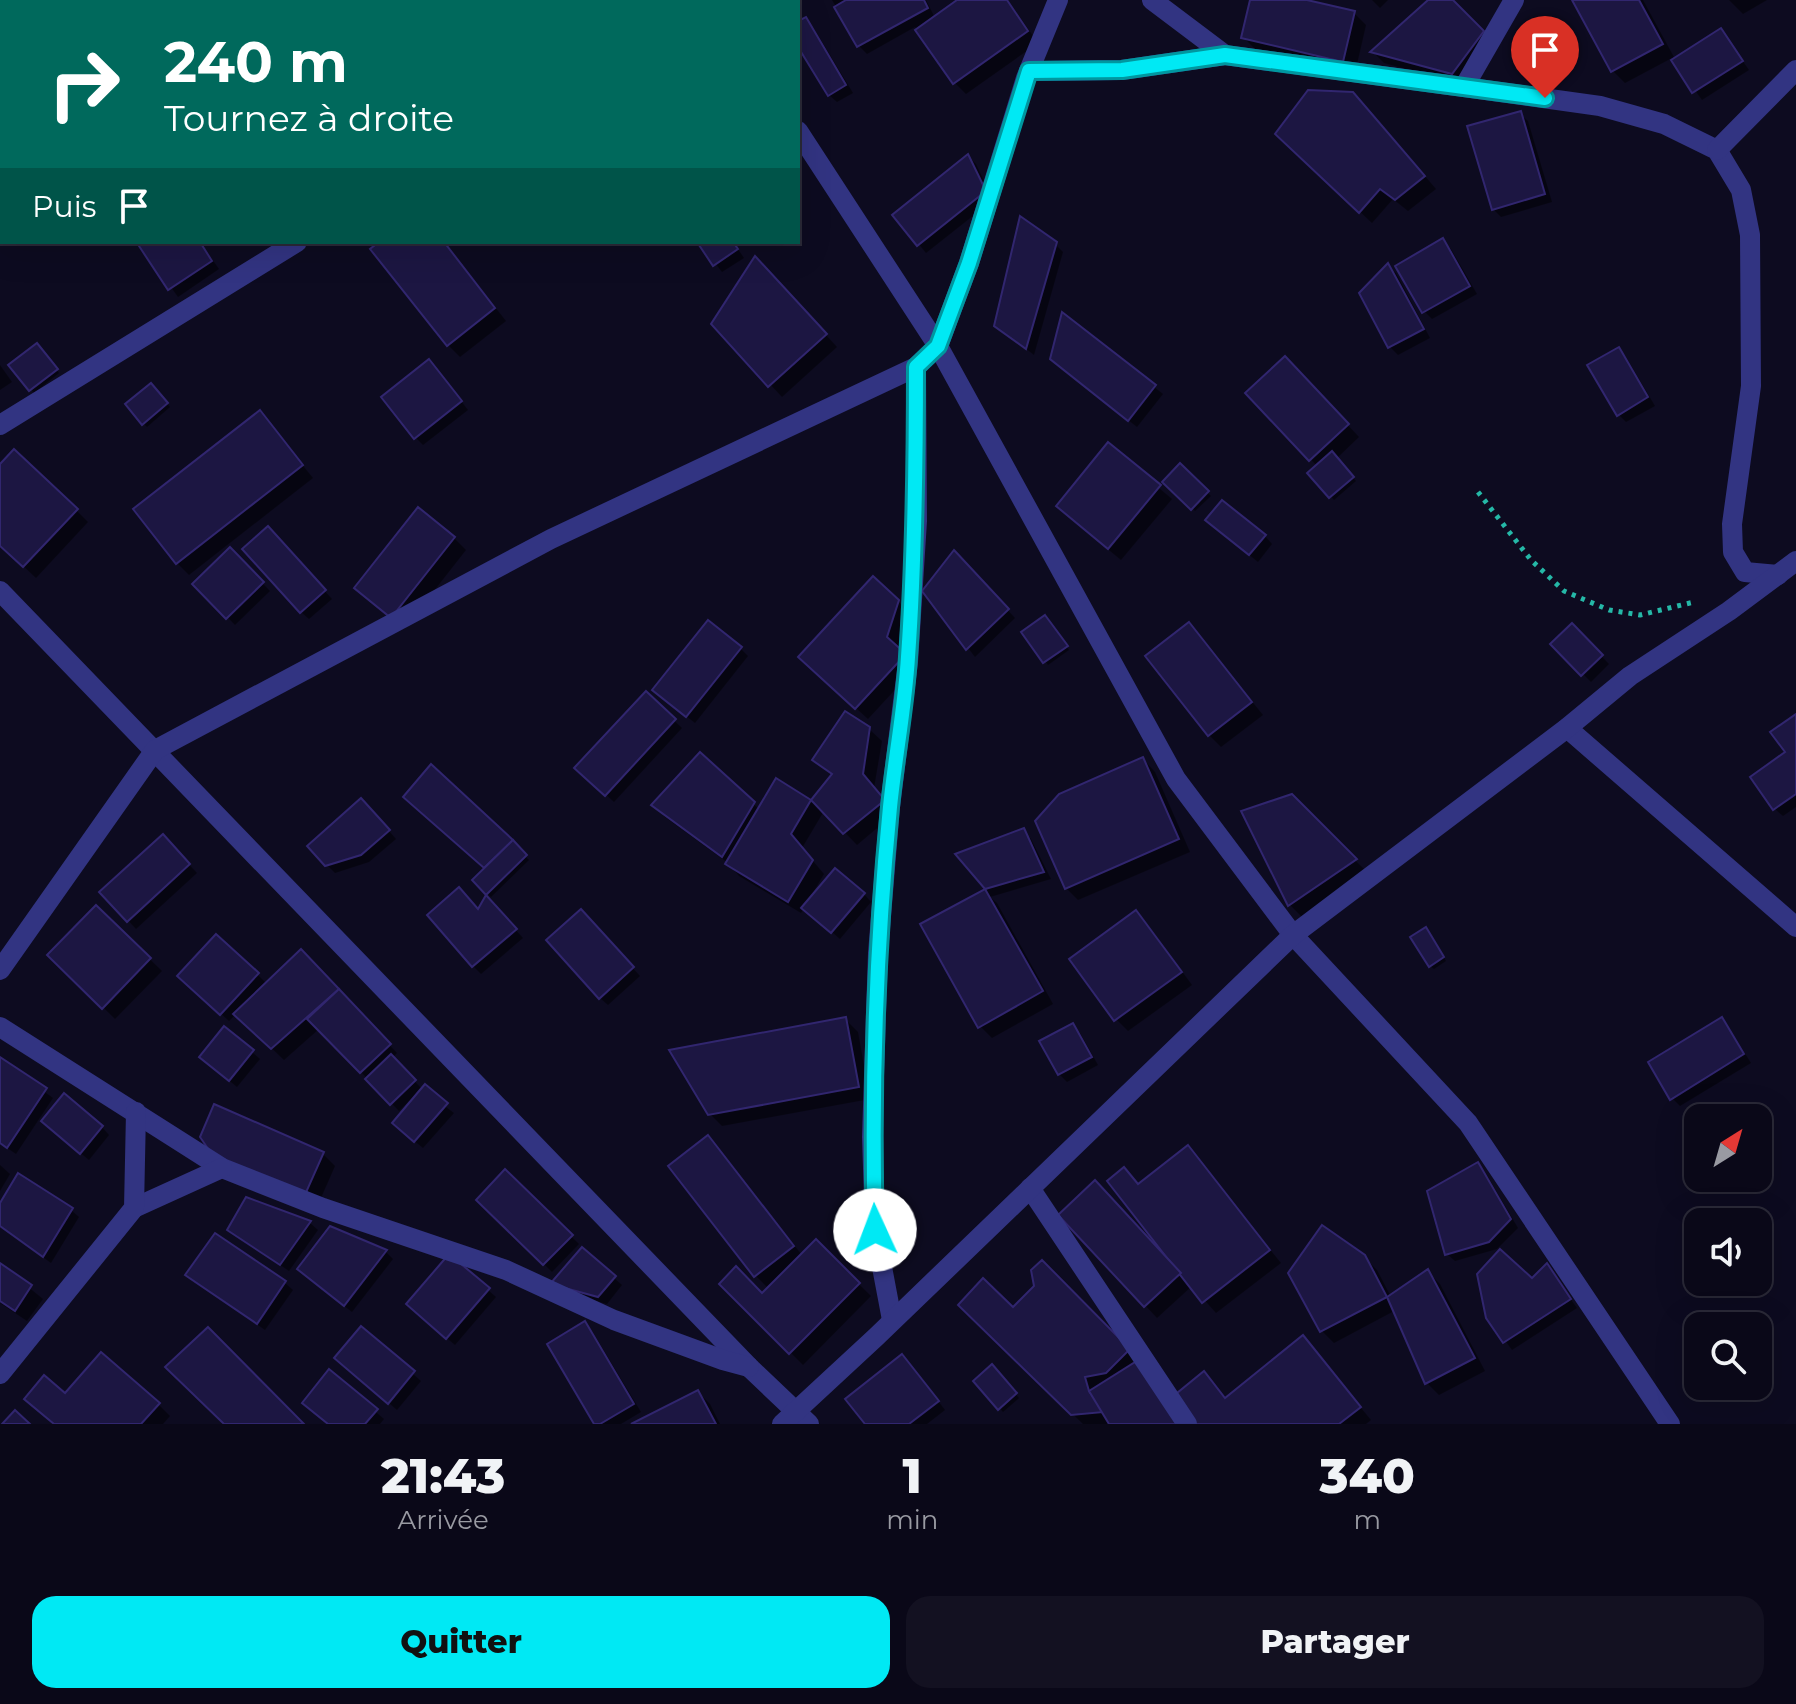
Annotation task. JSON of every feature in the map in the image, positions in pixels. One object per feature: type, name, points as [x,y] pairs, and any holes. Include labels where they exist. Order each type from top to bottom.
[{"type":"street","points":[[0,970],[155,750],[551,539],[916,367],[938,346],[969,263],[1029,71],[1058,0]]},
{"type":"street","points":[[1152,0],[1225,55]]},
{"type":"street","points":[[1464,87],[1514,0]]},
{"type":"street","points":[[1029,71],[1122,70],[1225,55],[1600,106],[1664,124],[1717,150],[1741,190],[1750,235],[1751,386],[1732,524],[1733,552],[1745,572],[1778,575]]},
{"type":"street","points":[[1717,150],[1796,70]]},
{"type":"street","points":[[800,134],[938,346],[1176,779],[1293,935],[1468,1123],[1670,1424]]},
{"type":"street","points":[[0,425],[294,244]]},
{"type":"street","points":[[892,1320],[875,1230],[872,1137],[878,953],[890,807],[908,662],[917,521],[916,367]]},
{"type":"street","points":[[0,591],[749,1367],[795,1421],[892,1320],[1293,935],[1567,728],[1630,676],[1729,611],[1796,561]]},
{"type":"street","points":[[1567,728],[1796,927]]},
{"type":"street","points":[[0,1027],[222,1168],[323,1208],[506,1270],[614,1320],[749,1367]]},
{"type":"street","points":[[134,1208],[136,1112]]},
{"type":"street","points":[[0,1374],[134,1208],[222,1168]]},
{"type":"street","points":[[1030,1188],[1187,1424]]},
{"type":"path","points":[[1478,492],[1531,560],[1564,591],[1609,610],[1640,615],[1685,603],[1706,602],[1729,611]]},
{"type":"building","points":[[846,0],[924,0],[928,8],[857,47],[834,7]]},
{"type":"building","points":[[957,0],[1007,0],[1028,31],[953,84],[915,30]]},
{"type":"building","points":[[1250,0],[1307,0],[1355,11],[1343,62],[1241,38]]},
{"type":"building","points":[[1428,0],[1453,0],[1484,31],[1452,74],[1370,52]]},
{"type":"building","points":[[1572,0],[1639,0],[1663,44],[1611,72]]},
{"type":"building","points":[[806,17],[846,85],[828,96],[800,50],[800,20]]},
{"type":"building","points":[[1721,28],[1743,61],[1692,93],[1671,60]]},
{"type":"building","points":[[1308,90],[1353,92],[1425,176],[1395,200],[1380,189],[1359,213],[1275,134]]},
{"type":"building","points":[[1521,111],[1545,194],[1492,210],[1467,126]]},
{"type":"building","points":[[968,154],[986,191],[917,246],[892,215]]},
{"type":"building","points":[[1020,216],[1057,242],[1026,349],[994,326]]},
{"type":"building","points":[[1443,238],[1470,286],[1422,313],[1395,266]]},
{"type":"building","points":[[138,244],[201,244],[212,261],[168,290]]},
{"type":"building","points":[[376,244],[446,244],[495,308],[447,346],[370,249]]},
{"type":"building","points":[[698,244],[734,244],[738,249],[713,266]]},
{"type":"building","points":[[755,256],[827,334],[768,387],[711,324]]},
{"type":"building","points":[[1388,263],[1424,329],[1388,348],[1359,293]]},
{"type":"building","points":[[1062,312],[1156,385],[1128,421],[1050,359]]},
{"type":"building","points":[[37,343],[58,369],[29,391],[8,365]]},
{"type":"building","points":[[1619,347],[1648,397],[1617,416],[1587,365]]},
{"type":"building","points":[[1285,356],[1349,424],[1309,461],[1245,393]]},
{"type":"building","points":[[429,359],[462,401],[414,439],[381,397]]},
{"type":"building","points":[[151,383],[168,403],[142,425],[125,404]]},
{"type":"building","points":[[260,410],[303,465],[176,564],[133,509]]},
{"type":"building","points":[[1108,442],[1161,485],[1108,549],[1056,506]]},
{"type":"building","points":[[14,449],[78,509],[23,567],[0,546],[0,464]]},
{"type":"building","points":[[1332,451],[1354,477],[1329,498],[1307,473]]},
{"type":"building","points":[[1180,463],[1209,491],[1191,510],[1162,482]]},
{"type":"building","points":[[1222,500],[1266,535],[1249,555],[1205,520]]},
{"type":"building","points":[[418,507],[455,537],[391,618],[354,588]]},
{"type":"building","points":[[268,526],[326,590],[300,613],[242,549]]},
{"type":"building","points":[[230,547],[264,582],[226,619],[192,584]]},
{"type":"building","points":[[954,550],[1009,609],[966,650],[922,591]]},
{"type":"building","points":[[873,576],[899,600],[887,637],[906,654],[855,709],[798,657]]},
{"type":"building","points":[[1045,615],[1068,646],[1043,663],[1021,632]]},
{"type":"building","points":[[708,620],[742,647],[686,717],[652,690]]},
{"type":"building","points":[[1189,622],[1252,702],[1208,736],[1145,656]]},
{"type":"building","points":[[1572,623],[1603,655],[1581,676],[1550,644]]},
{"type":"building","points":[[646,691],[676,719],[605,796],[574,768]]},
{"type":"building","points":[[845,711],[870,727],[863,774],[885,800],[843,834],[811,800],[832,774],[812,760]]},
{"type":"building","points":[[1796,714],[1796,794],[1773,810],[1750,777],[1785,752],[1770,732]]},
{"type":"building","points":[[700,752],[755,802],[722,857],[651,805]]},
{"type":"building","points":[[1143,757],[1179,839],[1065,889],[1035,821],[1059,794]]},
{"type":"building","points":[[431,764],[513,840],[484,868],[403,797]]},
{"type":"building","points":[[776,778],[811,800],[791,834],[813,860],[788,902],[725,864]]},
{"type":"building","points":[[1292,794],[1357,859],[1288,906],[1241,811]]},
{"type":"building","points":[[361,798],[390,830],[361,855],[325,866],[307,846]]},
{"type":"building","points":[[1024,828],[1044,872],[985,889],[955,854]]},
{"type":"building","points":[[163,834],[190,864],[127,922],[99,892]]},
{"type":"building","points":[[513,840],[527,855],[486,895],[472,880]]},
{"type":"building","points":[[835,868],[865,893],[831,933],[801,908]]},
{"type":"building","points":[[459,887],[478,909],[486,895],[517,929],[472,967],[427,915]]},
{"type":"building","points":[[985,889],[1043,991],[978,1028],[920,924]]},
{"type":"building","points":[[96,905],[151,958],[102,1009],[47,955]]},
{"type":"building","points":[[581,909],[634,967],[599,999],[546,940]]},
{"type":"building","points":[[1136,910],[1182,972],[1114,1021],[1069,959]]},
{"type":"building","points":[[1426,927],[1444,957],[1429,967],[1410,937]]},
{"type":"building","points":[[216,934],[259,973],[220,1015],[177,976]]},
{"type":"building","points":[[301,949],[339,989],[271,1049],[233,1014]]},
{"type":"building","points":[[339,989],[391,1044],[360,1073],[307,1019]]},
{"type":"building","points":[[846,1017],[859,1087],[708,1115],[669,1050]]},
{"type":"building","points":[[1722,1017],[1744,1054],[1670,1100],[1648,1062]]},
{"type":"building","points":[[1073,1023],[1092,1057],[1058,1075],[1039,1041]]},
{"type":"building","points":[[224,1026],[254,1050],[229,1081],[199,1057]]},
{"type":"building","points":[[391,1054],[416,1080],[390,1105],[365,1079]]},
{"type":"building","points":[[0,1057],[47,1088],[7,1148],[0,1143]]},
{"type":"building","points":[[425,1084],[448,1103],[414,1142],[392,1123]]},
{"type":"building","points":[[64,1093],[103,1126],[80,1154],[41,1121]]},
{"type":"building","points":[[214,1104],[324,1152],[304,1197],[213,1156],[200,1137]]},
{"type":"building","points":[[708,1135],[794,1246],[754,1277],[668,1166]]},
{"type":"building","points":[[1188,1145],[1270,1250],[1202,1303],[1107,1181],[1124,1167],[1138,1184]]},
{"type":"building","points":[[1478,1162],[1511,1219],[1489,1242],[1445,1255],[1427,1191]]},
{"type":"building","points":[[505,1169],[573,1235],[543,1265],[476,1200]]},
{"type":"building","points":[[18,1173],[73,1208],[43,1257],[0,1226],[0,1203]]},
{"type":"building","points":[[1095,1180],[1181,1273],[1144,1307],[1058,1215]]},
{"type":"building","points":[[246,1197],[311,1221],[280,1265],[227,1230]]},
{"type":"building","points":[[1322,1225],[1365,1255],[1387,1297],[1320,1332],[1288,1273]]},
{"type":"building","points":[[330,1226],[387,1250],[344,1306],[297,1269]]},
{"type":"building","points":[[215,1233],[286,1281],[257,1324],[185,1275]]},
{"type":"building","points":[[816,1239],[860,1283],[789,1354],[719,1284],[736,1266],[762,1293]]},
{"type":"building","points":[[582,1247],[616,1276],[598,1297],[550,1284]]},
{"type":"building","points":[[1500,1249],[1532,1278],[1547,1263],[1571,1299],[1503,1343],[1486,1318],[1477,1274]]},
{"type":"building","points":[[449,1254],[490,1288],[446,1339],[406,1304]]},
{"type":"building","points":[[1042,1260],[1130,1349],[1106,1373],[1085,1377],[1089,1391],[1104,1412],[1071,1415],[958,1305],[983,1278],[1013,1307],[1034,1286],[1031,1270]]},
{"type":"building","points":[[0,1263],[32,1285],[15,1311],[0,1301]]},
{"type":"building","points":[[1428,1269],[1475,1358],[1425,1384],[1387,1297]]},
{"type":"building","points":[[585,1321],[634,1404],[600,1424],[594,1424],[547,1344]]},
{"type":"building","points":[[361,1326],[415,1371],[388,1404],[334,1358]]},
{"type":"building","points":[[208,1327],[304,1424],[224,1424],[165,1367]]},
{"type":"building","points":[[1303,1335],[1361,1407],[1339,1424],[1193,1424],[1171,1398],[1204,1371],[1225,1398]]},
{"type":"building","points":[[101,1352],[160,1403],[141,1424],[54,1424],[24,1399],[44,1375],[65,1393]]},
{"type":"building","points":[[902,1354],[939,1401],[909,1424],[865,1424],[845,1399]]},
{"type":"building","points":[[1140,1359],[1181,1424],[1109,1424],[1089,1391]]},
{"type":"building","points":[[992,1364],[1017,1393],[998,1410],[973,1381]]},
{"type":"building","points":[[329,1369],[378,1409],[365,1424],[328,1424],[302,1403]]},
{"type":"building","points":[[698,1390],[716,1424],[631,1424]]},
{"type":"building","points":[[15,1410],[30,1424],[2,1424]]},
{"type":"route","points":[[875,1230],[872,1137],[878,953],[890,807],[908,662],[917,521],[916,367],[938,346],[969,263],[1029,71],[1122,70],[1225,55],[1545,98]]}]
